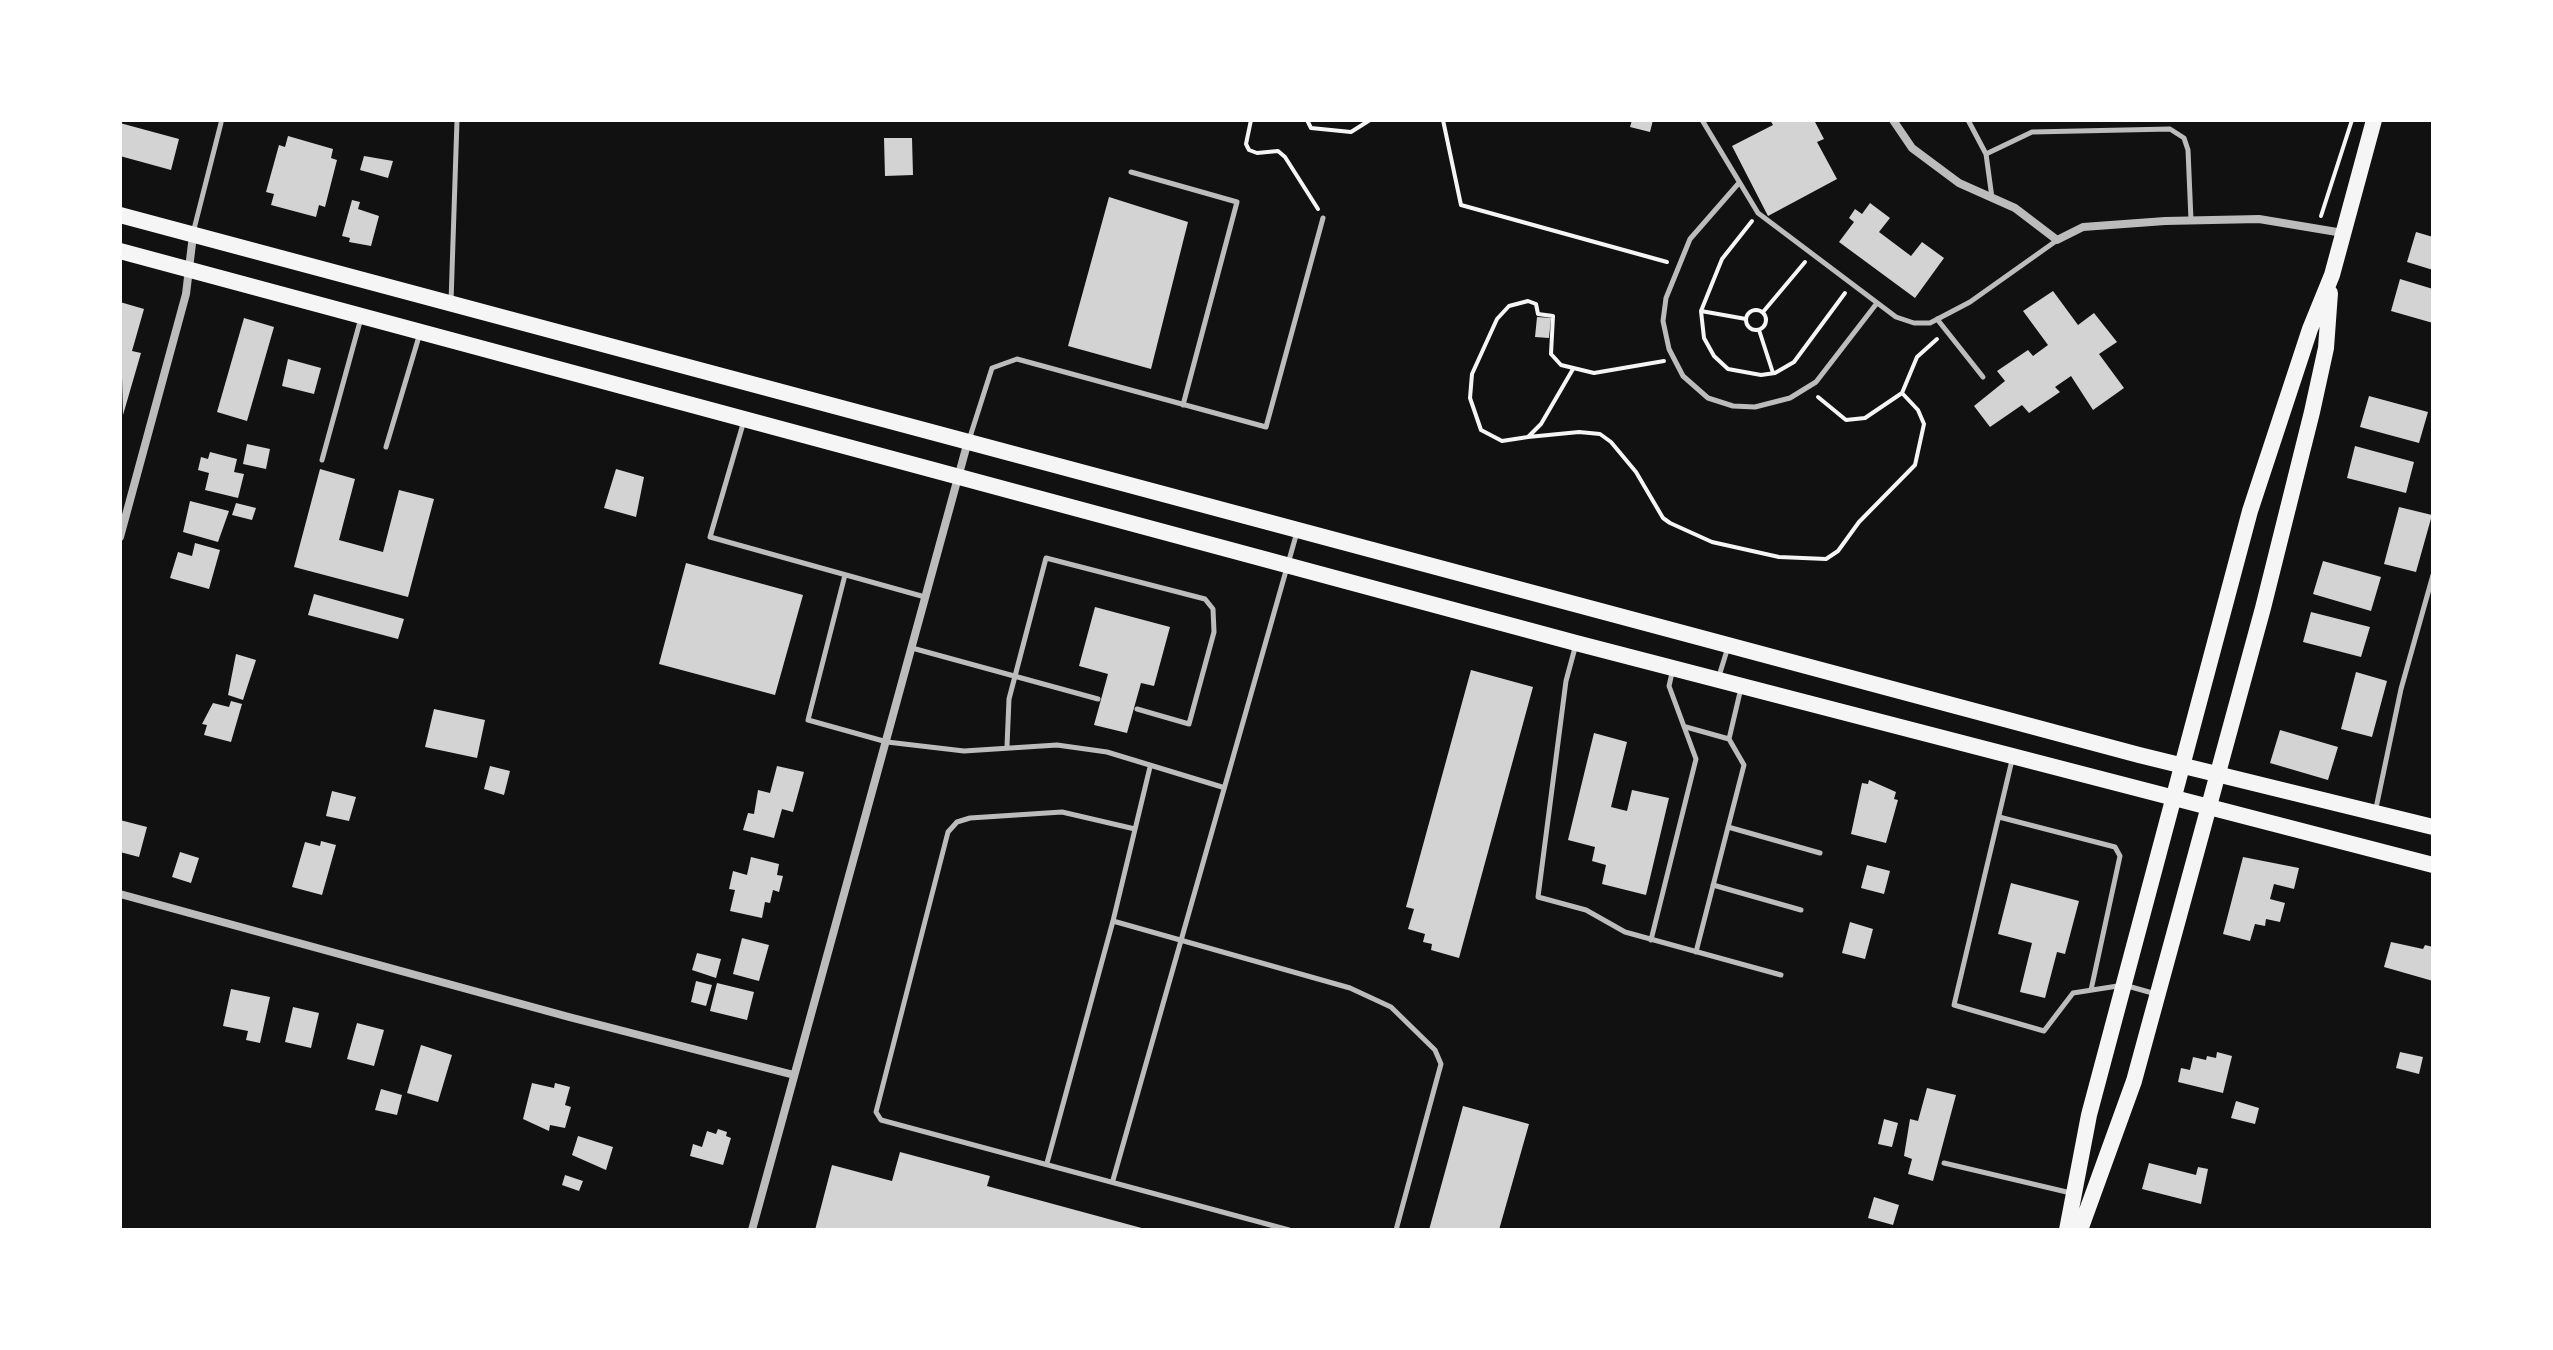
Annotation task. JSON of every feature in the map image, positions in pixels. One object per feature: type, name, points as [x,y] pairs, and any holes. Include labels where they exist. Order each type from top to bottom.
[{"type":"main road","points":[[2067,1230],[2072,1193],[2124,985],[2250,511],[2310,329],[2332,275],[2374,120]]},
{"type":"main road","points":[[120,215],[1728,646],[2183,766],[2433,827]]},
{"type":"main road","points":[[120,251],[1576,643],[2433,865]]},
{"type":"main road","points":[[2080,1230],[2115,1139],[2217,774],[2312,412],[2326,348],[2332,275]]},
{"type":"street","points":[[1893,120],[1912,148],[1959,183],[2015,208],[2057,240],[2083,227],[2259,219],[2343,233]]},
{"type":"street","points":[[120,537],[186,294],[193,234]]},
{"type":"street","points":[[752,1230],[968,441]]},
{"type":"street","points":[[120,894],[794,1075]]},
{"type":"lane","points":[[451,303],[457,120]]},
{"type":"lane","points":[[1702,120],[1758,213],[1896,317],[1914,323],[1937,319],[1970,302],[2057,240]]},
{"type":"lane","points":[[1968,120],[1986,154],[1992,198]]},
{"type":"lane","points":[[193,234],[221,123]]},
{"type":"lane","points":[[1986,154],[2032,132],[2170,129],[2184,138],[2188,150],[2191,221]]},
{"type":"lane","points":[[1131,172],[1237,202],[1183,405]]},
{"type":"lane","points":[[1738,184],[1690,239],[1677,264],[1666,298],[1663,321],[1674,359],[1683,376],[1708,398],[1733,406],[1755,407],[1790,398],[1816,382],[1877,303]]},
{"type":"lane","points":[[968,441],[992,368],[1017,359],[1266,427],[1323,218]]},
{"type":"lane","points":[[322,460],[361,317]]},
{"type":"lane","points":[[1937,319],[1983,377]]},
{"type":"lane","points":[[386,447],[420,332]]},
{"type":"lane","points":[[744,419],[710,537],[925,597]]},
{"type":"lane","points":[[1113,1180],[1297,531]]},
{"type":"lane","points":[[1007,746],[1009,699],[1046,558],[1205,599],[1213,609],[1214,632],[1189,724],[1137,709]]},
{"type":"lane","points":[[845,575],[808,720],[887,742],[964,751],[1057,745],[1107,752],[1222,787]]},
{"type":"lane","points":[[2375,813],[2401,689],[2433,575]]},
{"type":"lane","points":[[1576,643],[1566,681],[1538,897],[1586,910],[1625,932],[1781,975]]},
{"type":"lane","points":[[1718,680],[1728,646]]},
{"type":"lane","points":[[912,648],[1098,699]]},
{"type":"lane","points":[[1651,940],[1696,759],[1669,686],[1673,668]]},
{"type":"lane","points":[[1696,952],[1744,765],[1729,739],[1741,686]]},
{"type":"lane","points":[[1685,727],[1729,739]]},
{"type":"lane","points":[[2013,757],[1954,1005],[2044,1031],[2073,993],[2124,985],[2157,995]]},
{"type":"lane","points":[[1047,1163],[1113,921],[1150,767]]},
{"type":"lane","points":[[1135,829],[1062,812],[970,818],[957,822],[948,832],[876,1102],[876,1112],[881,1120],[1113,1180],[1289,1230]]},
{"type":"lane","points":[[1999,817],[2115,847],[2120,856],[2091,990]]},
{"type":"lane","points":[[1728,827],[1820,853]]},
{"type":"lane","points":[[1713,885],[1801,910]]},
{"type":"lane","points":[[1113,921],[1350,988],[1380,1000],[1435,1050],[1441,1064],[1396,1230]]},
{"type":"lane","points":[[1944,1163],[2072,1193]]},
{"type":"path","points":[[1251,120],[1246,144],[1249,150],[1257,153],[1278,151],[1285,157],[1323,218]]},
{"type":"path","points":[[1307,120],[1311,128],[1351,132],[1370,120]]},
{"type":"path","points":[[1443,120],[1461,205],[1677,264]]},
{"type":"path","points":[[2317,230],[2352,120]]},
{"type":"path","points":[[1758,213],[1722,259],[1701,311],[1704,338],[1714,356],[1728,369],[1743,374],[1773,373],[1794,362],[1851,284]]},
{"type":"path","points":[[1763,312],[1812,254]]},
{"type":"path","points":[[1674,359],[1594,373],[1573,369],[1554,359],[1550,345],[1553,316],[1538,314],[1533,302],[1509,306],[1485,345],[1471,384],[1476,423],[1497,440],[1518,441],[1528,437],[1579,432],[1600,434],[1611,442],[1636,472],[1663,518],[1670,523],[1712,542],[1779,557],[1826,559],[1838,551],[1859,522],[1915,465],[1924,424],[1918,410],[1902,393]]},
{"type":"path","points":[[1701,311],[1746,319]]},
{"type":"path","points":[[1746,319],[1751,311],[1763,312]]},
{"type":"path","points":[[1759,330],[1766,322],[1763,312]]},
{"type":"path","points":[[1746,319],[1750,328],[1759,330]]},
{"type":"path","points":[[1759,330],[1773,373]]},
{"type":"path","points":[[1808,387],[1837,414],[1855,421],[1902,393],[1917,357],[1946,330]]},
{"type":"path","points":[[1528,437],[1573,369]]},
{"type":"building","points":[[1632,120],[1653,120],[1650,132],[1630,127]]},
{"type":"building","points":[[1770,120],[1814,120],[1824,139],[1817,142],[1837,179],[1768,216],[1732,146],[1773,125]]},
{"type":"building","points":[[120,123],[179,139],[171,170],[120,156]]},
{"type":"building","points":[[288,136],[333,149],[331,158],[337,160],[325,207],[319,205],[316,217],[271,205],[274,194],[266,192],[279,145],[285,147]]},
{"type":"building","points":[[884,138],[912,138],[913,175],[885,176]]},
{"type":"building","points":[[364,156],[393,161],[388,178],[360,170]]},
{"type":"building","points":[[1109,197],[1188,222],[1151,369],[1068,346]]},
{"type":"building","points":[[352,200],[360,202],[358,209],[379,216],[371,246],[349,242],[350,238],[342,236]]},
{"type":"building","points":[[1870,203],[1890,218],[1879,232],[1911,256],[1922,242],[1944,258],[1915,298],[1839,242],[1854,222],[1849,218],[1855,209],[1862,214]]},
{"type":"building","points":[[2416,232],[2433,237],[2433,270],[2407,262]]},
{"type":"building","points":[[2400,279],[2433,289],[2433,323],[2391,311]]},
{"type":"building","points":[[2053,291],[2078,325],[2094,313],[2117,342],[2099,354],[2124,388],[2093,410],[2071,376],[2055,387],[2060,392],[2029,413],[2022,405],[1990,427],[1974,406],[2005,381],[1997,371],[2028,350],[2033,356],[2048,345],[2023,311]]},
{"type":"building","points":[[120,302],[144,309],[132,351],[141,353],[123,415]]},
{"type":"building","points":[[1537,317],[1551,318],[1549,338],[1535,337]]},
{"type":"building","points":[[244,318],[274,327],[247,421],[217,412]]},
{"type":"building","points":[[288,359],[321,368],[314,394],[282,386]]},
{"type":"building","points":[[2369,396],[2428,412],[2419,443],[2360,427]]},
{"type":"building","points":[[247,444],[270,449],[266,469],[243,464]]},
{"type":"building","points":[[2355,446],[2414,462],[2406,493],[2347,478]]},
{"type":"building","points":[[210,452],[237,459],[234,472],[244,474],[238,498],[205,490],[209,473],[198,470],[201,457],[208,459]]},
{"type":"building","points":[[320,469],[355,479],[339,540],[383,552],[399,490],[434,499],[408,597],[294,567]]},
{"type":"building","points":[[616,469],[644,477],[636,517],[604,508]]},
{"type":"building","points":[[190,501],[229,511],[218,542],[183,532]]},
{"type":"building","points":[[236,503],[256,508],[252,520],[232,515]]},
{"type":"building","points":[[2399,507],[2432,515],[2416,572],[2384,564]]},
{"type":"building","points":[[195,543],[220,550],[209,589],[170,578],[178,552],[192,556]]},
{"type":"building","points":[[2323,561],[2381,577],[2371,611],[2313,594]]},
{"type":"building","points":[[686,563],[803,595],[775,695],[659,664]]},
{"type":"building","points":[[314,594],[404,619],[398,639],[308,615]]},
{"type":"building","points":[[1095,607],[1170,627],[1154,686],[1141,683],[1127,733],[1094,725],[1108,674],[1079,666]]},
{"type":"building","points":[[2311,612],[2370,627],[2361,657],[2303,642]]},
{"type":"building","points":[[236,654],[256,660],[243,700],[228,695]]},
{"type":"building","points":[[1471,670],[1533,687],[1459,958],[1431,950],[1432,944],[1423,942],[1425,934],[1408,929],[1414,909],[1406,907]]},
{"type":"building","points":[[2356,672],[2387,681],[2372,737],[2341,729]]},
{"type":"building","points":[[231,701],[242,704],[231,742],[204,735],[207,725],[202,724],[213,703],[229,707]]},
{"type":"building","points":[[434,709],[485,720],[477,758],[425,747]]},
{"type":"building","points":[[2280,730],[2338,747],[2328,780],[2270,763]]},
{"type":"building","points":[[1594,733],[1627,742],[1611,807],[1627,811],[1632,790],[1669,798],[1646,895],[1602,884],[1606,865],[1592,861],[1595,847],[1568,840]]},
{"type":"building","points":[[490,766],[510,771],[504,795],[484,789]]},
{"type":"building","points":[[777,766],[804,772],[793,812],[782,809],[774,838],[743,830],[748,813],[754,814],[758,790],[770,793]]},
{"type":"building","points":[[1869,780],[1896,792],[1894,799],[1898,800],[1886,843],[1851,834],[1862,783],[1868,784]]},
{"type":"building","points":[[332,791],[356,797],[349,821],[326,816]]},
{"type":"building","points":[[120,820],[147,827],[139,857],[120,852]]},
{"type":"building","points":[[321,841],[336,845],[322,895],[292,887],[305,842],[320,846]]},
{"type":"building","points":[[180,852],[199,858],[191,883],[172,877]]},
{"type":"building","points":[[751,857],[779,864],[777,875],[783,876],[779,892],[773,890],[770,903],[765,902],[762,918],[730,911],[735,890],[729,889],[733,871],[747,875]]},
{"type":"building","points":[[2243,857],[2299,868],[2294,889],[2274,884],[2270,899],[2285,903],[2280,922],[2266,919],[2265,926],[2255,924],[2250,941],[2223,934]]},
{"type":"building","points":[[1867,865],[1890,871],[1884,894],[1861,888]]},
{"type":"building","points":[[2011,883],[2079,901],[2065,954],[2057,952],[2045,998],[2020,992],[2032,943],[1998,934]]},
{"type":"building","points":[[1850,922],[1873,929],[1865,959],[1842,953]]},
{"type":"building","points":[[742,938],[769,945],[759,981],[733,974]]},
{"type":"building","points":[[2391,942],[2423,949],[2425,945],[2433,947],[2433,981],[2384,967]]},
{"type":"building","points":[[697,953],[721,959],[716,978],[692,970]]},
{"type":"building","points":[[696,981],[712,985],[706,1006],[691,1002]]},
{"type":"building","points":[[717,983],[754,992],[747,1020],[710,1011]]},
{"type":"building","points":[[231,989],[270,997],[260,1043],[246,1040],[248,1031],[223,1026]]},
{"type":"building","points":[[293,1007],[319,1013],[311,1048],[285,1042]]},
{"type":"building","points":[[357,1023],[384,1030],[374,1066],[347,1059]]},
{"type":"building","points":[[421,1045],[452,1055],[438,1102],[407,1093]]},
{"type":"building","points":[[2217,1052],[2232,1056],[2223,1093],[2178,1082],[2181,1068],[2190,1070],[2193,1057],[2206,1060],[2207,1056],[2216,1058]]},
{"type":"building","points":[[2400,1052],[2423,1057],[2419,1074],[2396,1068]]},
{"type":"building","points":[[532,1083],[554,1088],[555,1083],[570,1087],[565,1105],[571,1107],[565,1128],[550,1125],[549,1131],[523,1119]]},
{"type":"building","points":[[1927,1088],[1956,1095],[1933,1181],[1908,1174],[1912,1159],[1904,1156],[1910,1119],[1918,1121]]},
{"type":"building","points":[[381,1089],[402,1095],[397,1115],[375,1110]]},
{"type":"building","points":[[2236,1101],[2259,1108],[2255,1124],[2231,1118]]},
{"type":"building","points":[[1463,1106],[1529,1124],[1499,1230],[1429,1230]]},
{"type":"building","points":[[1884,1119],[1898,1123],[1892,1147],[1878,1144]]},
{"type":"building","points":[[718,1129],[727,1132],[726,1136],[731,1138],[723,1165],[690,1156],[693,1144],[702,1147],[707,1131],[716,1134]]},
{"type":"building","points":[[578,1136],[613,1147],[606,1170],[572,1155]]},
{"type":"building","points":[[900,1152],[990,1176],[987,1186],[1149,1230],[815,1230],[832,1165],[892,1181]]},
{"type":"building","points":[[2149,1163],[2196,1175],[2198,1167],[2208,1169],[2201,1204],[2142,1189]]},
{"type":"building","points":[[565,1175],[583,1181],[579,1191],[562,1185]]},
{"type":"building","points":[[1874,1197],[1899,1205],[1893,1225],[1868,1218]]}]
